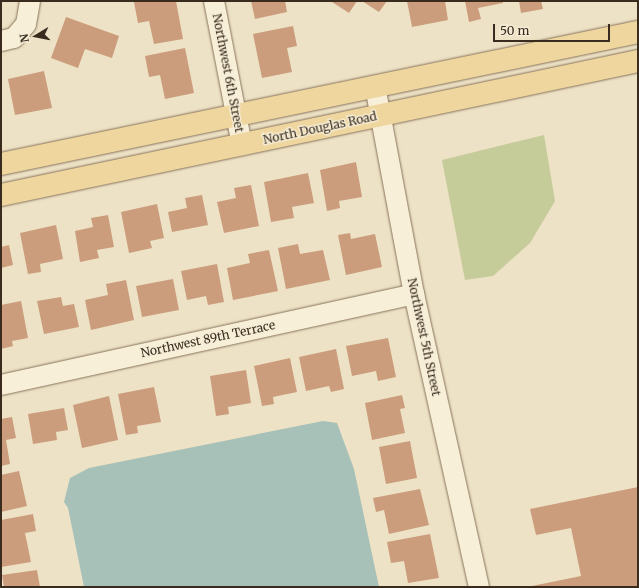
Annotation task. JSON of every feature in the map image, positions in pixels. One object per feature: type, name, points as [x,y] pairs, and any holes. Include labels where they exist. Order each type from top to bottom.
[{"type":"main road","points":[[1,164],[638,32]]},
{"type":"main road","name":"North Douglas Road","points":[[1,195],[638,61]]},
{"type":"street","points":[[1,41],[14,38],[26,24],[30,1]]},
{"type":"street","name":"Northwest 6th Street","points":[[214,1],[242,145]]},
{"type":"street","name":"Northwest 5th Street","points":[[375,86],[414,294],[479,587]]},
{"type":"street","name":"Northwest 89th Terrace","points":[[1,385],[414,294]]},
{"type":"green space","points":[[544,135],[555,201],[530,243],[493,276],[465,280],[442,160]]},
{"type":"water","points":[[323,421],[337,423],[354,469],[379,587],[84,587],[68,508],[64,502],[70,478],[89,468]]},
{"type":"building","points":[[176,1],[183,39],[154,44],[149,21],[138,23],[134,2]]},
{"type":"building","points":[[251,1],[285,1],[287,12],[255,19]]},
{"type":"building","points":[[357,1],[349,13],[332,2]]},
{"type":"building","points":[[362,1],[387,1],[379,12]]},
{"type":"building","points":[[407,1],[445,1],[448,20],[412,27]]},
{"type":"building","points":[[465,1],[503,1],[503,3],[478,8],[481,19],[469,22]]},
{"type":"building","points":[[519,1],[541,1],[543,9],[521,13]]},
{"type":"building","points":[[66,17],[119,36],[112,58],[85,49],[78,68],[51,58]]},
{"type":"building","points":[[293,26],[297,46],[287,48],[292,72],[262,78],[253,34]]},
{"type":"building","points":[[185,48],[194,93],[165,99],[160,75],[149,77],[145,56]]},
{"type":"building","points":[[44,71],[52,108],[15,115],[8,79]]},
{"type":"building","points":[[356,162],[362,197],[339,201],[340,208],[327,211],[320,170]]},
{"type":"building","points":[[308,173],[314,203],[292,207],[294,218],[271,222],[264,182]]},
{"type":"building","points":[[251,185],[259,226],[224,233],[217,202],[236,198],[234,188]]},
{"type":"building","points":[[202,195],[208,225],[172,232],[168,212],[187,208],[185,198]]},
{"type":"building","points":[[157,204],[164,238],[150,241],[152,248],[129,253],[121,212]]},
{"type":"building","points":[[108,215],[114,247],[97,250],[99,258],[80,262],[75,231],[93,227],[91,218]]},
{"type":"building","points":[[56,225],[63,259],[40,264],[41,272],[28,274],[20,233]]},
{"type":"building","points":[[350,233],[351,239],[375,234],[382,267],[346,275],[338,235]]},
{"type":"building","points":[[298,244],[300,254],[323,250],[330,280],[286,289],[278,248]]},
{"type":"building","points":[[9,245],[13,265],[1,268],[1,247]]},
{"type":"building","points":[[269,250],[278,291],[233,300],[227,268],[250,263],[248,254]]},
{"type":"building","points":[[217,264],[224,302],[208,305],[206,296],[187,300],[181,271]]},
{"type":"building","points":[[173,279],[179,310],[142,317],[136,286]]},
{"type":"building","points":[[126,280],[134,320],[91,330],[85,300],[108,295],[106,284]]},
{"type":"building","points":[[61,297],[63,306],[74,304],[79,327],[44,334],[37,301]]},
{"type":"building","points":[[21,301],[28,338],[12,341],[13,346],[1,349],[1,305]]},
{"type":"building","points":[[388,338],[396,377],[378,381],[376,371],[352,376],[346,346]]},
{"type":"building","points":[[336,349],[344,389],[331,392],[329,386],[306,391],[299,357]]},
{"type":"building","points":[[290,358],[297,392],[273,397],[274,404],[262,406],[254,366]]},
{"type":"building","points":[[246,370],[251,403],[228,407],[229,414],[216,416],[210,376]]},
{"type":"building","points":[[154,387],[161,422],[137,426],[138,433],[126,435],[118,394]]},
{"type":"building","points":[[402,395],[405,408],[400,409],[405,433],[372,440],[365,403]]},
{"type":"building","points":[[109,396],[118,440],[82,448],[73,405]]},
{"type":"building","points":[[64,408],[68,430],[56,432],[57,440],[33,444],[28,414]]},
{"type":"building","points":[[12,417],[16,438],[6,440],[10,464],[1,466],[1,419]]},
{"type":"building","points":[[410,441],[417,478],[386,484],[379,447]]},
{"type":"building","points":[[19,471],[27,506],[1,512],[1,475]]},
{"type":"building","points":[[638,487],[638,587],[527,587],[581,576],[571,528],[536,535],[530,509]]},
{"type":"building","points":[[420,489],[429,525],[389,534],[384,510],[376,512],[373,498]]},
{"type":"building","points":[[33,514],[36,531],[25,533],[31,562],[1,567],[1,520]]},
{"type":"building","points":[[430,534],[439,578],[408,583],[404,561],[391,563],[387,542]]},
{"type":"building","points":[[37,570],[40,587],[4,587],[2,575]]}]
